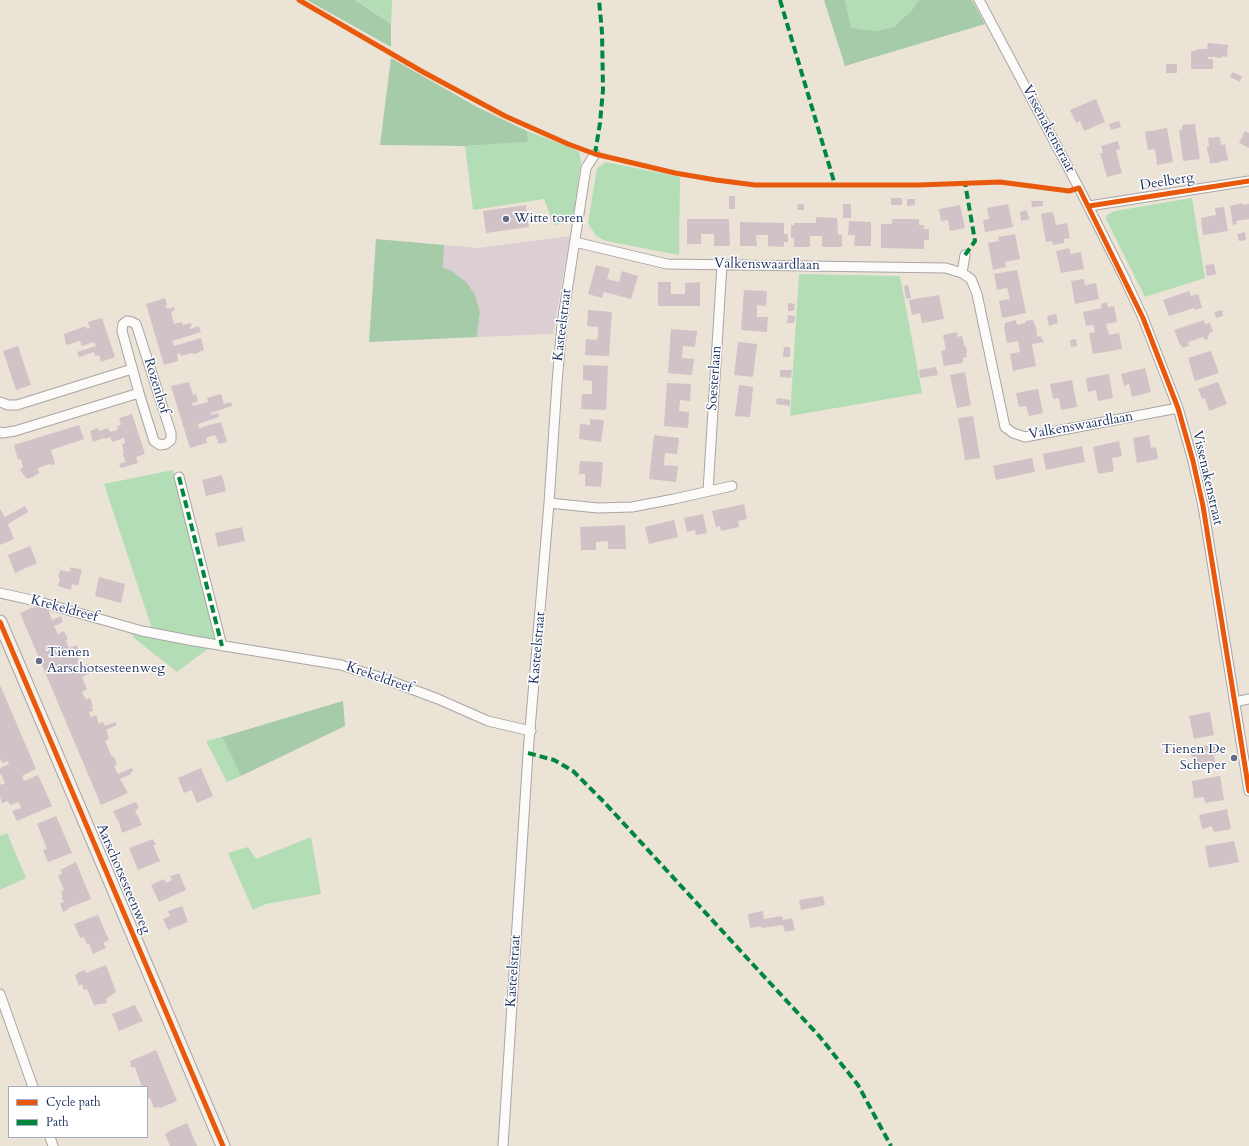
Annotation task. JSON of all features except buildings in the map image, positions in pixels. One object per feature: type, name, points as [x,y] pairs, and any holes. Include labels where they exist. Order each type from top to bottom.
[{"type":"main road","name":"Aarschotsesteenweg","points":[[0,622],[223,1146]]},
{"type":"street","name":"Vissenakenstraat","points":[[979,0],[1089,206],[1143,318],[1178,408],[1193,460],[1203,506],[1249,791]]},
{"type":"street","name":"Kasteelstraat","points":[[503,1146],[524,815],[562,324],[586,168],[595,154]]},
{"type":"street","name":"Deelberg","points":[[1089,206],[1249,181]]},
{"type":"street","name":"Valkenswaardlaan","points":[[575,242],[667,264],[946,268],[962,273],[971,279],[977,294],[1005,427],[1013,434],[1025,437],[1178,408]]},
{"type":"street","points":[[962,273],[965,255]]},
{"type":"street","name":"Soesterlaan","points":[[708,491],[722,264]]},
{"type":"street","name":"Rozenhof","points":[[127,321],[136,324],[169,426],[171,440],[166,444],[160,445],[154,441],[132,369],[122,331],[123,324],[127,321]]},
{"type":"street","name":"Rozenhof","points":[[0,402],[8,405],[17,405],[132,369]]},
{"type":"street","name":"Rozenhof","points":[[0,432],[15,431],[139,393]]},
{"type":"street","points":[[179,477],[222,646]]},
{"type":"street","points":[[549,503],[598,508],[632,507],[674,500],[732,486]]},
{"type":"street","name":"Krekeldreef","points":[[0,593],[36,601],[142,631],[222,646],[341,665],[382,678],[438,699],[488,721],[531,731]]},
{"type":"street","points":[[1235,702],[1249,699]]},
{"type":"street","points":[[0,994],[33,1086]]},
{"type":"shaded area","points":[[570,236],[553,334],[477,337],[480,312],[443,268],[444,245],[478,248]]},
{"type":"green space","points":[[307,0],[355,0],[391,24],[391,47]]},
{"type":"green space","points":[[355,0],[392,0],[391,24],[357,1]]},
{"type":"green space","points":[[824,0],[845,0],[851,27],[858,29],[875,31],[894,27],[912,10],[919,0],[972,0],[985,24],[845,66]]},
{"type":"green space","points":[[845,0],[919,0],[912,10],[894,27],[874,31],[851,27]]},
{"type":"green space","points":[[391,58],[477,107],[527,131],[528,142],[465,146],[380,145]]},
{"type":"green space","points":[[527,131],[579,152],[581,161],[573,221],[554,225],[544,199],[473,210],[465,146],[528,142]]},
{"type":"green space","points":[[606,162],[680,177],[679,255],[606,241],[596,236],[588,223],[597,168]]},
{"type":"green space","points":[[1192,198],[1205,278],[1145,297],[1106,219],[1107,215],[1115,211]]},
{"type":"green space","points":[[376,239],[444,245],[443,268],[452,271],[467,283],[475,295],[480,312],[477,337],[369,342]]},
{"type":"green space","points":[[799,274],[900,276],[922,393],[790,416]]},
{"type":"green space","points":[[173,470],[216,640],[152,629],[104,484]]},
{"type":"green space","points":[[135,632],[210,647],[177,672],[134,638],[131,633]]},
{"type":"green space","points":[[343,701],[345,726],[241,776],[222,737]]},
{"type":"green space","points":[[222,737],[241,776],[227,782],[206,741]]},
{"type":"green space","points":[[7,833],[26,878],[0,890],[0,836]]},
{"type":"green space","points":[[311,837],[321,894],[266,904],[253,910],[228,853],[248,847],[256,859]]},
{"type":"marked path","points":[[595,154],[603,90],[602,32],[599,0]]},
{"type":"marked path","points":[[780,0],[835,185]]},
{"type":"marked path","points":[[965,183],[975,241],[965,255]]},
{"type":"marked path","points":[[179,477],[222,646]]},
{"type":"marked path","points":[[528,753],[554,760],[573,771],[604,802],[820,1037],[858,1085],[891,1146]]},
{"type":"cycle path","points":[[299,0],[423,72],[505,116],[568,144],[595,154],[675,173],[755,185],[919,185],[1000,182],[1069,191],[1079,188],[1143,318],[1178,408],[1193,461],[1203,506],[1249,791]]},
{"type":"cycle path","points":[[1089,206],[1249,181]]},
{"type":"cycle path","points":[[0,622],[223,1146]]},
{"type":"place","name":"Witte toren","points":[[506,219]]},
{"type":"place","name":"Tienen Aarschotsesteenweg","points":[[39,661]]},
{"type":"place","name":"Tienen De Scheper","points":[[1234,758]]}]
